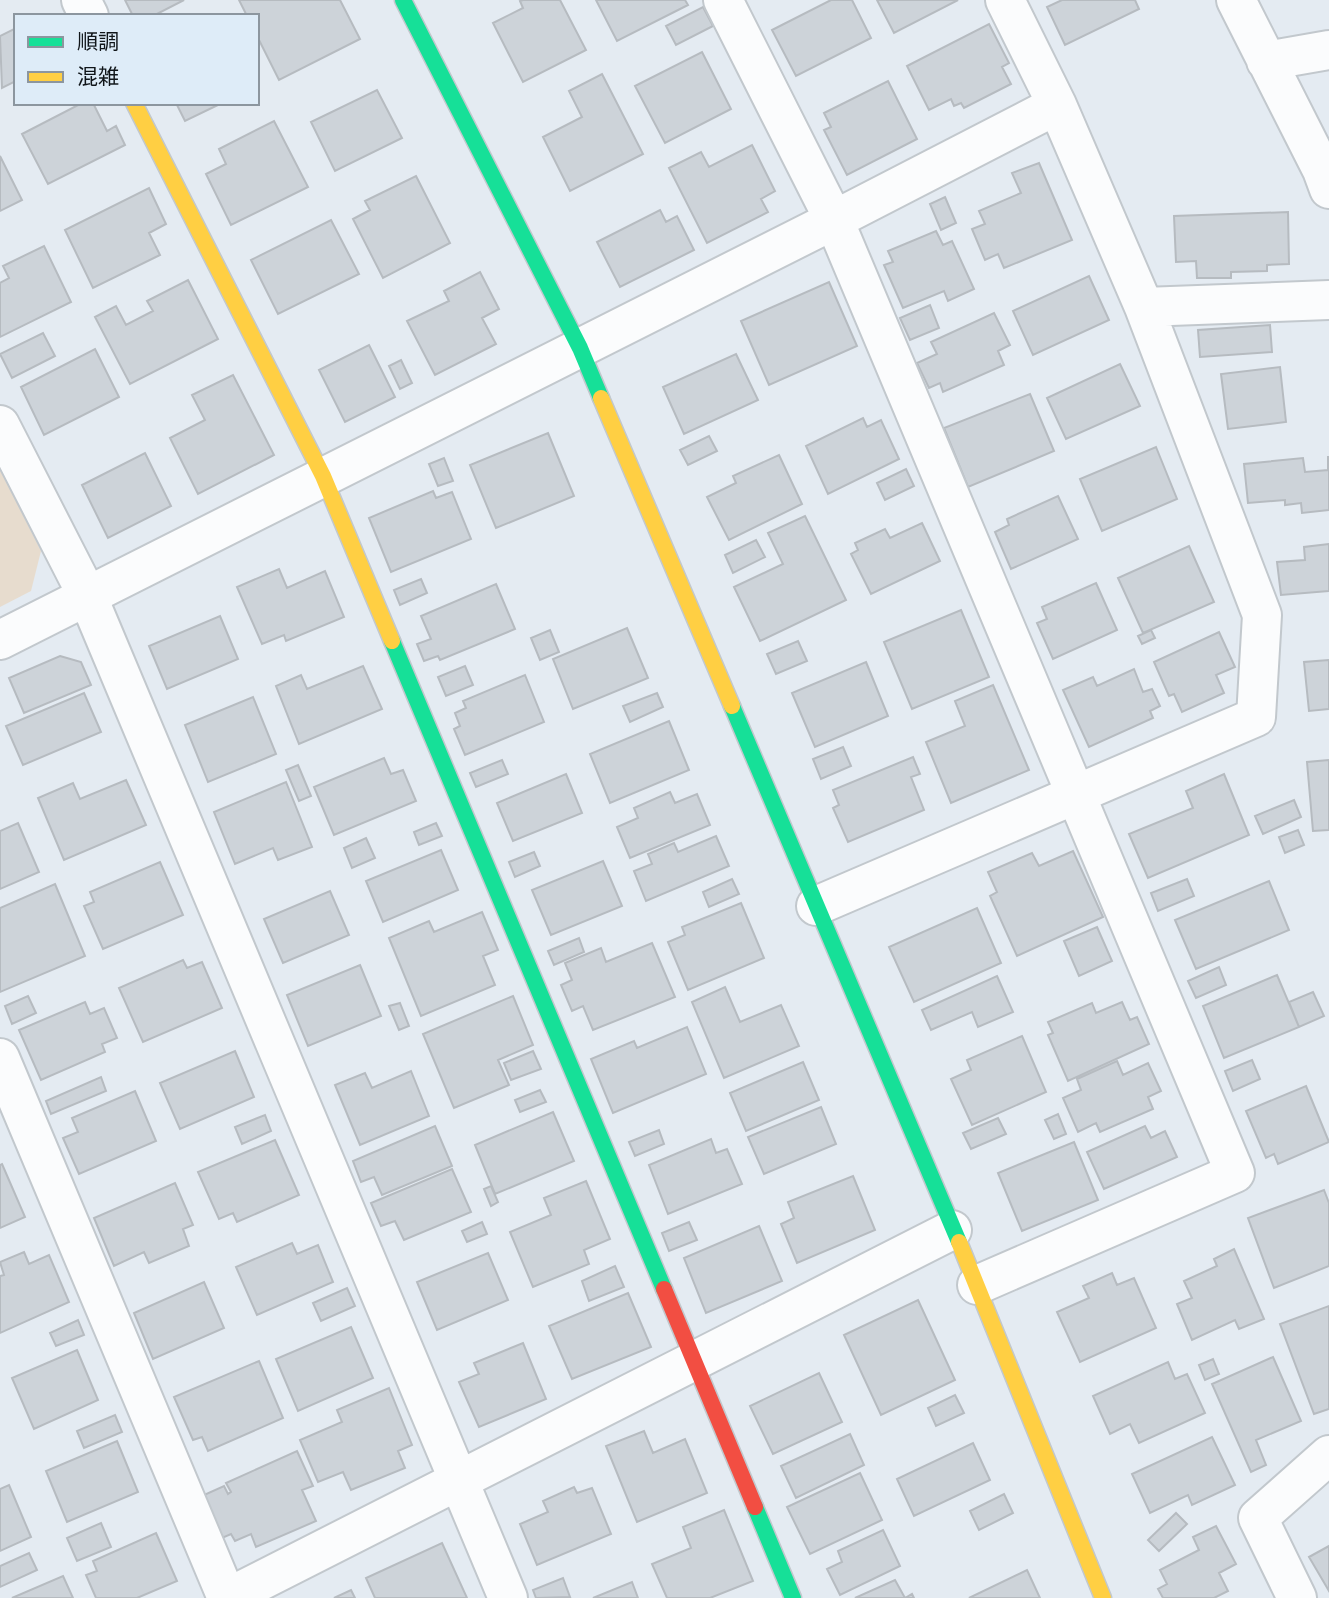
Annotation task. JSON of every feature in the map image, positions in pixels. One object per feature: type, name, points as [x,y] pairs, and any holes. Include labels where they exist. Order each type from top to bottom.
[{"type":"street","points":[[403,0],[580,348],[976,1285],[1102,1598]]},
{"type":"street","points":[[723,0],[834,220],[1235,1173],[976,1285]]},
{"type":"street","points":[[816,906],[1256,717],[1262,615],[1144,307],[1058,104],[1005,0]]},
{"type":"street","points":[[1236,0],[1322,170],[1329,189]]},
{"type":"street","points":[[1266,61],[1329,50]]},
{"type":"street","points":[[0,640],[834,220],[1058,104]]},
{"type":"street","points":[[135,105],[323,476],[793,1598]]},
{"type":"street","points":[[1144,307],[1329,300]]},
{"type":"street","points":[[0,425],[87,595],[508,1598]]},
{"type":"street","points":[[0,1058],[227,1598],[952,1230]]},
{"type":"street","points":[[1297,1598],[1258,1518],[1329,1455]]},
{"type":"shaded area","points":[[0,468],[41,551],[31,591],[0,607]]},
{"type":"building","points":[[125,0],[184,0],[157,14],[132,14]]},
{"type":"building","points":[[239,0],[340,0],[360,39],[279,80],[259,40],[259,14],[246,14]]},
{"type":"building","points":[[560,0],[586,50],[523,82],[493,23],[523,8],[520,1]]},
{"type":"building","points":[[596,0],[685,0],[688,5],[617,41]]},
{"type":"building","points":[[831,0],[852,0],[871,38],[796,76],[772,30]]},
{"type":"building","points":[[877,0],[958,0],[894,33]]},
{"type":"building","points":[[1062,0],[1135,0],[1139,9],[1065,45],[1047,7]]},
{"type":"building","points":[[703,7],[713,26],[676,45],[666,26]]},
{"type":"building","points":[[989,24],[1009,63],[1002,67],[1011,84],[964,108],[961,103],[954,106],[951,99],[929,110],[907,66]]},
{"type":"building","points":[[14,29],[14,82],[2,88],[0,36]]},
{"type":"building","points":[[702,52],[731,109],[665,143],[635,86]]},
{"type":"building","points":[[602,74],[643,154],[570,191],[543,137],[582,117],[569,91]]},
{"type":"building","points":[[888,81],[917,139],[847,175],[824,130],[831,127],[824,113]]},
{"type":"building","points":[[377,90],[402,138],[335,171],[311,122]]},
{"type":"building","points":[[78,105],[94,105],[107,131],[116,126],[125,145],[48,184],[22,134]]},
{"type":"building","points":[[177,105],[218,105],[185,121]]},
{"type":"building","points":[[274,121],[308,187],[231,225],[206,174],[226,164],[219,149]]},
{"type":"building","points":[[752,145],[775,191],[761,199],[768,212],[707,243],[669,168],[701,152],[709,167]]},
{"type":"building","points":[[0,156],[22,200],[0,211]]},
{"type":"building","points":[[1039,163],[1072,240],[1004,268],[998,254],[985,260],[972,229],[985,224],[979,211],[1021,193],[1012,173]]},
{"type":"building","points":[[416,176],[450,243],[383,278],[353,219],[370,210],[365,201]]},
{"type":"building","points":[[149,188],[166,224],[149,233],[160,255],[93,288],[65,230]]},
{"type":"building","points":[[945,197],[956,223],[941,230],[930,204]]},
{"type":"building","points":[[660,210],[666,222],[677,216],[694,250],[620,287],[597,242]]},
{"type":"building","points":[[1288,212],[1289,264],[1267,265],[1267,271],[1231,272],[1231,278],[1197,278],[1196,261],[1176,262],[1174,216]]},
{"type":"building","points":[[331,220],[359,274],[278,314],[251,260]]},
{"type":"building","points":[[936,231],[943,245],[952,241],[974,289],[948,301],[944,291],[903,308],[884,265],[893,262],[888,251]]},
{"type":"building","points":[[44,246],[71,302],[0,337],[0,283],[9,278],[3,266]]},
{"type":"building","points":[[480,272],[499,309],[482,318],[496,344],[435,375],[407,321],[449,301],[444,291]]},
{"type":"building","points":[[1089,276],[1109,320],[1033,355],[1013,311]]},
{"type":"building","points":[[188,280],[218,339],[130,384],[95,317],[116,306],[126,325],[153,311],[147,301]]},
{"type":"building","points":[[829,282],[857,346],[769,385],[741,321]]},
{"type":"building","points":[[930,305],[939,328],[910,340],[900,318]]},
{"type":"building","points":[[994,313],[1010,345],[998,351],[1004,365],[943,392],[940,383],[929,388],[917,363],[937,354],[931,342]]},
{"type":"building","points":[[1270,325],[1272,352],[1200,357],[1198,330]]},
{"type":"building","points":[[43,333],[55,356],[12,378],[0,354]]},
{"type":"building","points":[[369,345],[395,397],[345,422],[319,370]]},
{"type":"building","points":[[95,349],[119,397],[44,435],[21,387]]},
{"type":"building","points":[[736,354],[758,400],[684,434],[663,387]]},
{"type":"building","points":[[401,360],[412,383],[400,389],[389,366]]},
{"type":"building","points":[[1120,364],[1140,406],[1066,439],[1047,398]]},
{"type":"building","points":[[1280,367],[1286,422],[1228,429],[1221,374]]},
{"type":"building","points":[[233,375],[274,455],[198,494],[170,438],[205,420],[192,395]]},
{"type":"building","points":[[1030,394],[1054,451],[968,487],[944,428]]},
{"type":"building","points":[[863,418],[867,427],[881,420],[899,459],[828,494],[806,446]]},
{"type":"building","points":[[548,433],[574,496],[496,528],[470,465]]},
{"type":"building","points":[[709,436],[717,451],[688,465],[680,450]]},
{"type":"building","points":[[1156,447],[1177,499],[1102,531],[1080,479]]},
{"type":"building","points":[[145,453],[171,506],[108,538],[82,485]]},
{"type":"building","points":[[779,455],[802,504],[729,540],[707,497],[736,483],[733,476]]},
{"type":"building","points":[[1328,457],[1329,510],[1302,513],[1301,503],[1285,505],[1285,500],[1248,503],[1244,464],[1303,458],[1305,472],[1328,470]]},
{"type":"building","points":[[444,458],[453,481],[438,486],[429,464]]},
{"type":"building","points":[[906,469],[914,486],[885,500],[877,483]]},
{"type":"building","points":[[433,491],[436,498],[452,492],[471,539],[391,572],[369,518]]},
{"type":"building","points":[[1058,496],[1078,539],[1011,569],[995,532],[1009,525],[1007,519]]},
{"type":"building","points":[[805,516],[846,600],[760,641],[734,587],[783,564],[768,533]]},
{"type":"building","points":[[922,523],[940,561],[871,594],[851,554],[858,550],[855,543],[885,529],[890,538]]},
{"type":"building","points":[[756,540],[765,557],[733,573],[725,555]]},
{"type":"building","points":[[1329,544],[1329,591],[1281,595],[1277,562],[1305,560],[1304,547]]},
{"type":"building","points":[[1189,546],[1214,602],[1143,633],[1118,578]]},
{"type":"building","points":[[279,569],[287,588],[325,571],[344,617],[286,641],[284,635],[262,644],[237,587]]},
{"type":"building","points":[[421,579],[427,593],[400,605],[394,590]]},
{"type":"building","points":[[1096,583],[1117,630],[1053,659],[1037,623],[1047,619],[1042,607]]},
{"type":"building","points":[[496,584],[515,629],[440,660],[438,656],[424,661],[417,644],[431,639],[421,616]]},
{"type":"building","points":[[961,610],[989,677],[912,709],[884,642]]},
{"type":"building","points":[[220,616],[238,659],[167,689],[149,646]]},
{"type":"building","points":[[627,628],[648,678],[573,709],[553,659]]},
{"type":"building","points":[[550,630],[559,652],[540,660],[531,638]]},
{"type":"building","points":[[1151,630],[1155,638],[1142,644],[1138,636]]},
{"type":"building","points":[[1219,632],[1235,667],[1216,675],[1224,693],[1182,712],[1174,694],[1169,696],[1154,662]]},
{"type":"building","points":[[798,641],[807,661],[776,674],[767,654]]},
{"type":"building","points":[[60,656],[81,662],[91,685],[24,713],[9,678]]},
{"type":"building","points":[[1329,660],[1329,709],[1309,711],[1304,662]]},
{"type":"building","points":[[866,662],[888,716],[815,747],[792,693]]},
{"type":"building","points":[[363,666],[382,709],[299,744],[276,686],[301,675],[307,689]]},
{"type":"building","points":[[465,666],[473,685],[446,696],[438,677]]},
{"type":"building","points":[[1134,669],[1143,692],[1152,689],[1160,706],[1150,711],[1153,718],[1089,747],[1063,690],[1093,677],[1097,686]]},
{"type":"building","points":[[525,675],[544,722],[465,755],[454,729],[460,726],[455,713],[466,708],[463,701]]},
{"type":"building","points":[[993,685],[1029,770],[951,803],[926,742],[965,726],[955,701]]},
{"type":"building","points":[[84,693],[101,732],[23,765],[6,726]]},
{"type":"building","points":[[657,693],[663,707],[630,722],[623,706]]},
{"type":"building","points":[[253,697],[276,754],[208,782],[185,725]]},
{"type":"building","points":[[669,721],[689,770],[610,803],[590,754]]},
{"type":"building","points":[[843,747],[851,766],[821,779],[813,759]]},
{"type":"building","points":[[913,757],[920,774],[911,777],[924,810],[848,842],[833,808],[839,805],[833,790]]},
{"type":"building","points":[[384,758],[391,774],[403,770],[416,801],[334,835],[314,787]]},
{"type":"building","points":[[502,760],[508,774],[476,787],[470,773]]},
{"type":"building","points":[[1329,760],[1329,830],[1313,831],[1307,762]]},
{"type":"building","points":[[298,765],[311,796],[299,801],[286,770]]},
{"type":"building","points":[[566,774],[582,813],[513,841],[497,803]]},
{"type":"building","points":[[1224,774],[1249,835],[1148,878],[1129,834],[1193,808],[1186,791]]},
{"type":"building","points":[[126,780],[146,825],[64,860],[38,798],[73,783],[80,799]]},
{"type":"building","points":[[286,782],[312,847],[278,860],[273,848],[235,864],[214,812]]},
{"type":"building","points":[[670,792],[675,803],[697,794],[710,825],[630,858],[617,827],[638,818],[634,808]]},
{"type":"building","points":[[1294,800],[1301,817],[1263,834],[1255,816]]},
{"type":"building","points":[[18,823],[39,872],[0,889],[0,831]]},
{"type":"building","points":[[436,823],[442,836],[419,845],[414,832]]},
{"type":"building","points":[[1298,830],[1304,845],[1285,853],[1279,837]]},
{"type":"building","points":[[716,836],[729,866],[646,901],[634,871],[652,864],[648,854],[674,843],[678,852]]},
{"type":"building","points":[[366,838],[375,858],[352,868],[344,848]]},
{"type":"building","points":[[441,850],[458,890],[383,922],[366,881]]},
{"type":"building","points":[[1073,851],[1103,917],[1017,956],[990,896],[997,892],[988,872],[1032,853],[1039,866]]},
{"type":"building","points":[[534,852],[540,866],[515,877],[509,862]]},
{"type":"building","points":[[603,861],[622,906],[551,935],[532,890]]},
{"type":"building","points":[[160,862],[183,915],[103,949],[84,906],[94,902],[90,892]]},
{"type":"building","points":[[732,879],[739,894],[709,907],[703,892]]},
{"type":"building","points":[[1187,879],[1194,896],[1158,911],[1151,893]]},
{"type":"building","points":[[1269,881],[1289,930],[1196,969],[1175,920]]},
{"type":"building","points":[[55,884],[85,956],[0,992],[0,908]]},
{"type":"building","points":[[330,891],[349,935],[283,963],[264,919]]},
{"type":"building","points":[[741,903],[764,958],[688,990],[668,942],[685,935],[682,927]]},
{"type":"building","points":[[977,908],[1001,963],[914,1002],[889,947]]},
{"type":"building","points":[[482,912],[498,950],[483,956],[495,985],[421,1016],[389,938],[429,921],[434,932]]},
{"type":"building","points":[[1097,927],[1112,961],[1079,976],[1064,941]]},
{"type":"building","points":[[579,938],[584,952],[554,965],[548,951]]},
{"type":"building","points":[[652,943],[675,997],[593,1030],[583,1006],[572,1011],[561,985],[572,980],[565,963],[601,948],[606,962]]},
{"type":"building","points":[[183,960],[187,968],[202,962],[222,1008],[143,1042],[119,988]]},
{"type":"building","points":[[360,965],[381,1016],[308,1046],[287,995]]},
{"type":"building","points":[[1219,967],[1226,985],[1196,998],[1188,981]]},
{"type":"building","points":[[1277,975],[1299,1027],[1224,1058],[1203,1006]]},
{"type":"building","points":[[997,976],[1013,1012],[978,1027],[972,1012],[931,1030],[922,1010]]},
{"type":"building","points":[[725,987],[740,1022],[781,1005],[799,1046],[724,1078],[692,1002]]},
{"type":"building","points":[[1313,992],[1324,1016],[1299,1027],[1289,1002]]},
{"type":"building","points":[[28,996],[36,1013],[12,1024],[5,1006]]},
{"type":"building","points":[[513,996],[533,1045],[498,1060],[509,1085],[454,1108],[423,1034]]},
{"type":"building","points":[[85,1002],[90,1014],[104,1008],[117,1038],[102,1044],[105,1052],[41,1080],[19,1030]]},
{"type":"building","points":[[1122,1002],[1130,1020],[1137,1017],[1149,1044],[1068,1081],[1048,1035],[1053,1033],[1048,1022],[1092,1003],[1096,1013]]},
{"type":"building","points":[[400,1003],[409,1026],[399,1030],[389,1006]]},
{"type":"building","points":[[687,1027],[706,1074],[613,1113],[591,1059],[634,1041],[637,1048]]},
{"type":"building","points":[[1022,1036],[1046,1092],[972,1125],[951,1079],[971,1070],[967,1060]]},
{"type":"building","points":[[235,1051],[254,1097],[180,1129],[160,1083]]},
{"type":"building","points":[[533,1051],[541,1069],[511,1080],[504,1063]]},
{"type":"building","points":[[1252,1060],[1260,1079],[1233,1091],[1225,1071]]},
{"type":"building","points":[[1117,1061],[1123,1075],[1148,1063],[1161,1091],[1148,1097],[1153,1109],[1100,1132],[1096,1123],[1078,1132],[1063,1098],[1081,1090],[1077,1079]]},
{"type":"building","points":[[803,1062],[819,1100],[746,1131],[730,1093]]},
{"type":"building","points":[[411,1071],[429,1116],[360,1145],[335,1085],[365,1073],[372,1088]]},
{"type":"building","points":[[101,1077],[106,1091],[51,1114],[46,1101]]},
{"type":"building","points":[[1306,1086],[1329,1142],[1278,1164],[1274,1154],[1266,1158],[1246,1111]]},
{"type":"building","points":[[540,1090],[546,1102],[520,1112],[515,1100]]},
{"type":"building","points":[[135,1091],[156,1141],[79,1174],[63,1138],[78,1132],[72,1118]]},
{"type":"building","points":[[821,1107],[836,1144],[764,1174],[748,1137]]},
{"type":"building","points":[[553,1112],[574,1161],[495,1194],[475,1145]]},
{"type":"building","points":[[1058,1114],[1066,1134],[1054,1139],[1045,1120]]},
{"type":"building","points":[[265,1115],[271,1131],[242,1144],[235,1127]]},
{"type":"building","points":[[998,1118],[1006,1134],[971,1149],[963,1133]]},
{"type":"building","points":[[435,1126],[452,1166],[382,1195],[374,1177],[361,1182],[353,1161]]},
{"type":"building","points":[[1145,1126],[1151,1138],[1165,1131],[1177,1157],[1104,1189],[1087,1152]]},
{"type":"building","points":[[659,1130],[664,1144],[635,1156],[629,1142]]},
{"type":"building","points":[[711,1139],[716,1153],[727,1149],[742,1184],[668,1214],[649,1165]]},
{"type":"building","points":[[275,1140],[299,1195],[237,1222],[233,1213],[219,1219],[198,1172]]},
{"type":"building","points":[[1074,1142],[1098,1200],[1022,1231],[998,1173]]},
{"type":"building","points":[[2,1164],[25,1217],[0,1228],[0,1165]]},
{"type":"building","points":[[452,1169],[471,1212],[404,1240],[395,1221],[381,1226],[371,1203]]},
{"type":"building","points":[[853,1176],[875,1230],[797,1263],[781,1224],[794,1218],[788,1202]]},
{"type":"building","points":[[586,1181],[610,1239],[584,1250],[589,1264],[533,1287],[510,1232],[551,1215],[544,1198]]},
{"type":"building","points":[[175,1183],[193,1225],[183,1229],[189,1246],[149,1263],[144,1252],[114,1266],[94,1218]]},
{"type":"building","points":[[491,1186],[498,1202],[491,1206],[484,1189]]},
{"type":"building","points":[[1324,1190],[1329,1203],[1329,1266],[1274,1288],[1248,1218]]},
{"type":"building","points":[[482,1222],[487,1234],[467,1242],[462,1231]]},
{"type":"building","points":[[689,1222],[697,1240],[669,1251],[662,1233]]},
{"type":"building","points":[[759,1226],[782,1281],[706,1313],[684,1258]]},
{"type":"building","points":[[292,1243],[297,1254],[318,1245],[333,1282],[257,1315],[236,1267]]},
{"type":"building","points":[[1234,1249],[1264,1319],[1239,1329],[1235,1320],[1192,1340],[1177,1304],[1192,1298],[1184,1281],[1217,1266],[1214,1259]]},
{"type":"building","points":[[24,1252],[29,1264],[49,1255],[69,1302],[0,1333],[0,1276],[4,1275],[0,1262]]},
{"type":"building","points":[[488,1253],[508,1300],[437,1330],[417,1282]]},
{"type":"building","points":[[615,1266],[624,1287],[589,1301],[582,1281]]},
{"type":"building","points":[[1112,1273],[1117,1285],[1134,1278],[1156,1328],[1080,1362],[1057,1312],[1089,1298],[1083,1286]]},
{"type":"building","points":[[204,1282],[224,1328],[153,1359],[134,1313]]},
{"type":"building","points":[[347,1288],[355,1306],[321,1321],[313,1303]]},
{"type":"building","points":[[628,1293],[651,1347],[572,1379],[549,1326]]},
{"type":"building","points":[[918,1300],[955,1380],[881,1415],[844,1335]]},
{"type":"building","points":[[1329,1306],[1329,1409],[1314,1414],[1280,1324]]},
{"type":"building","points":[[78,1320],[84,1335],[56,1346],[50,1333]]},
{"type":"building","points":[[351,1327],[373,1378],[298,1411],[276,1359]]},
{"type":"building","points":[[523,1343],[546,1399],[479,1427],[459,1382],[479,1374],[474,1363]]},
{"type":"building","points":[[77,1350],[98,1400],[34,1429],[12,1378]]},
{"type":"building","points":[[1273,1357],[1301,1421],[1256,1440],[1266,1465],[1251,1472],[1212,1384]]},
{"type":"building","points":[[1213,1359],[1219,1374],[1205,1380],[1199,1365]]},
{"type":"building","points":[[259,1361],[283,1418],[208,1451],[202,1437],[193,1440],[174,1397]]},
{"type":"building","points":[[1168,1362],[1175,1379],[1187,1374],[1205,1413],[1139,1443],[1130,1424],[1110,1434],[1093,1396]]},
{"type":"building","points":[[819,1373],[842,1422],[773,1454],[750,1406]]},
{"type":"building","points":[[389,1388],[412,1445],[398,1451],[405,1468],[351,1490],[343,1472],[318,1482],[300,1440],[342,1422],[337,1410]]},
{"type":"building","points":[[955,1395],[964,1413],[936,1426],[928,1408]]},
{"type":"building","points":[[115,1415],[122,1432],[84,1448],[77,1431]]},
{"type":"building","points":[[644,1431],[653,1453],[685,1439],[707,1493],[637,1522],[606,1446]]},
{"type":"building","points":[[850,1434],[864,1465],[796,1498],[781,1466]]},
{"type":"building","points":[[1212,1437],[1235,1485],[1192,1505],[1188,1495],[1150,1513],[1132,1474]]},
{"type":"building","points":[[117,1441],[138,1492],[67,1522],[46,1471]]},
{"type":"building","points":[[973,1443],[990,1480],[914,1516],[897,1479]]},
{"type":"building","points":[[297,1451],[313,1486],[302,1490],[316,1521],[256,1547],[251,1534],[235,1541],[231,1534],[222,1538],[204,1495],[224,1486],[228,1494],[231,1492],[226,1483]]},
{"type":"building","points":[[860,1473],[882,1520],[810,1554],[787,1507]]},
{"type":"building","points":[[9,1485],[31,1537],[0,1551],[0,1489]]},
{"type":"building","points":[[574,1487],[577,1493],[592,1488],[611,1534],[537,1565],[520,1524],[548,1512],[543,1501]]},
{"type":"building","points":[[1004,1494],[1013,1513],[979,1530],[970,1511]]},
{"type":"building","points":[[724,1510],[753,1581],[710,1598],[667,1598],[652,1564],[691,1548],[683,1527]]},
{"type":"building","points":[[1176,1513],[1187,1524],[1159,1551],[1148,1540]]},
{"type":"building","points":[[101,1523],[111,1547],[77,1561],[67,1538]]},
{"type":"building","points":[[1216,1526],[1236,1564],[1219,1573],[1228,1591],[1214,1598],[1163,1598],[1158,1589],[1167,1584],[1160,1570],[1199,1550],[1193,1537]]},
{"type":"building","points":[[883,1530],[900,1566],[840,1595],[827,1569],[842,1562],[838,1551]]},
{"type":"building","points":[[156,1533],[177,1581],[137,1598],[96,1598],[86,1575],[97,1571],[93,1561]]},
{"type":"building","points":[[442,1543],[467,1598],[375,1598],[366,1578]]},
{"type":"building","points":[[1329,1546],[1329,1591],[1309,1557]]},
{"type":"building","points":[[29,1553],[37,1570],[0,1587],[0,1566]]},
{"type":"building","points":[[1027,1570],[1040,1598],[969,1598]]},
{"type":"building","points":[[63,1576],[73,1598],[12,1598]]},
{"type":"building","points":[[563,1578],[570,1597],[536,1598],[533,1590]]},
{"type":"building","points":[[895,1580],[905,1598],[855,1598]]},
{"type":"building","points":[[632,1582],[638,1598],[593,1598]]},
{"type":"building","points":[[351,1590],[355,1598],[334,1598]]},
{"type":"traffic: fast","points":[[403,0],[580,348],[601,398]]},
{"type":"traffic: fast","points":[[392,641],[664,1289]]},
{"type":"traffic: fast","points":[[732,706],[959,1242]]},
{"type":"traffic: fast","points":[[755,1507],[793,1598]]},
{"type":"traffic: slow","points":[[135,105],[323,476],[392,641]]},
{"type":"traffic: slow","points":[[601,398],[732,706]]},
{"type":"traffic: slow","points":[[959,1242],[1103,1598]]},
{"type":"traffic: jam","points":[[664,1289],[755,1507]]}]
